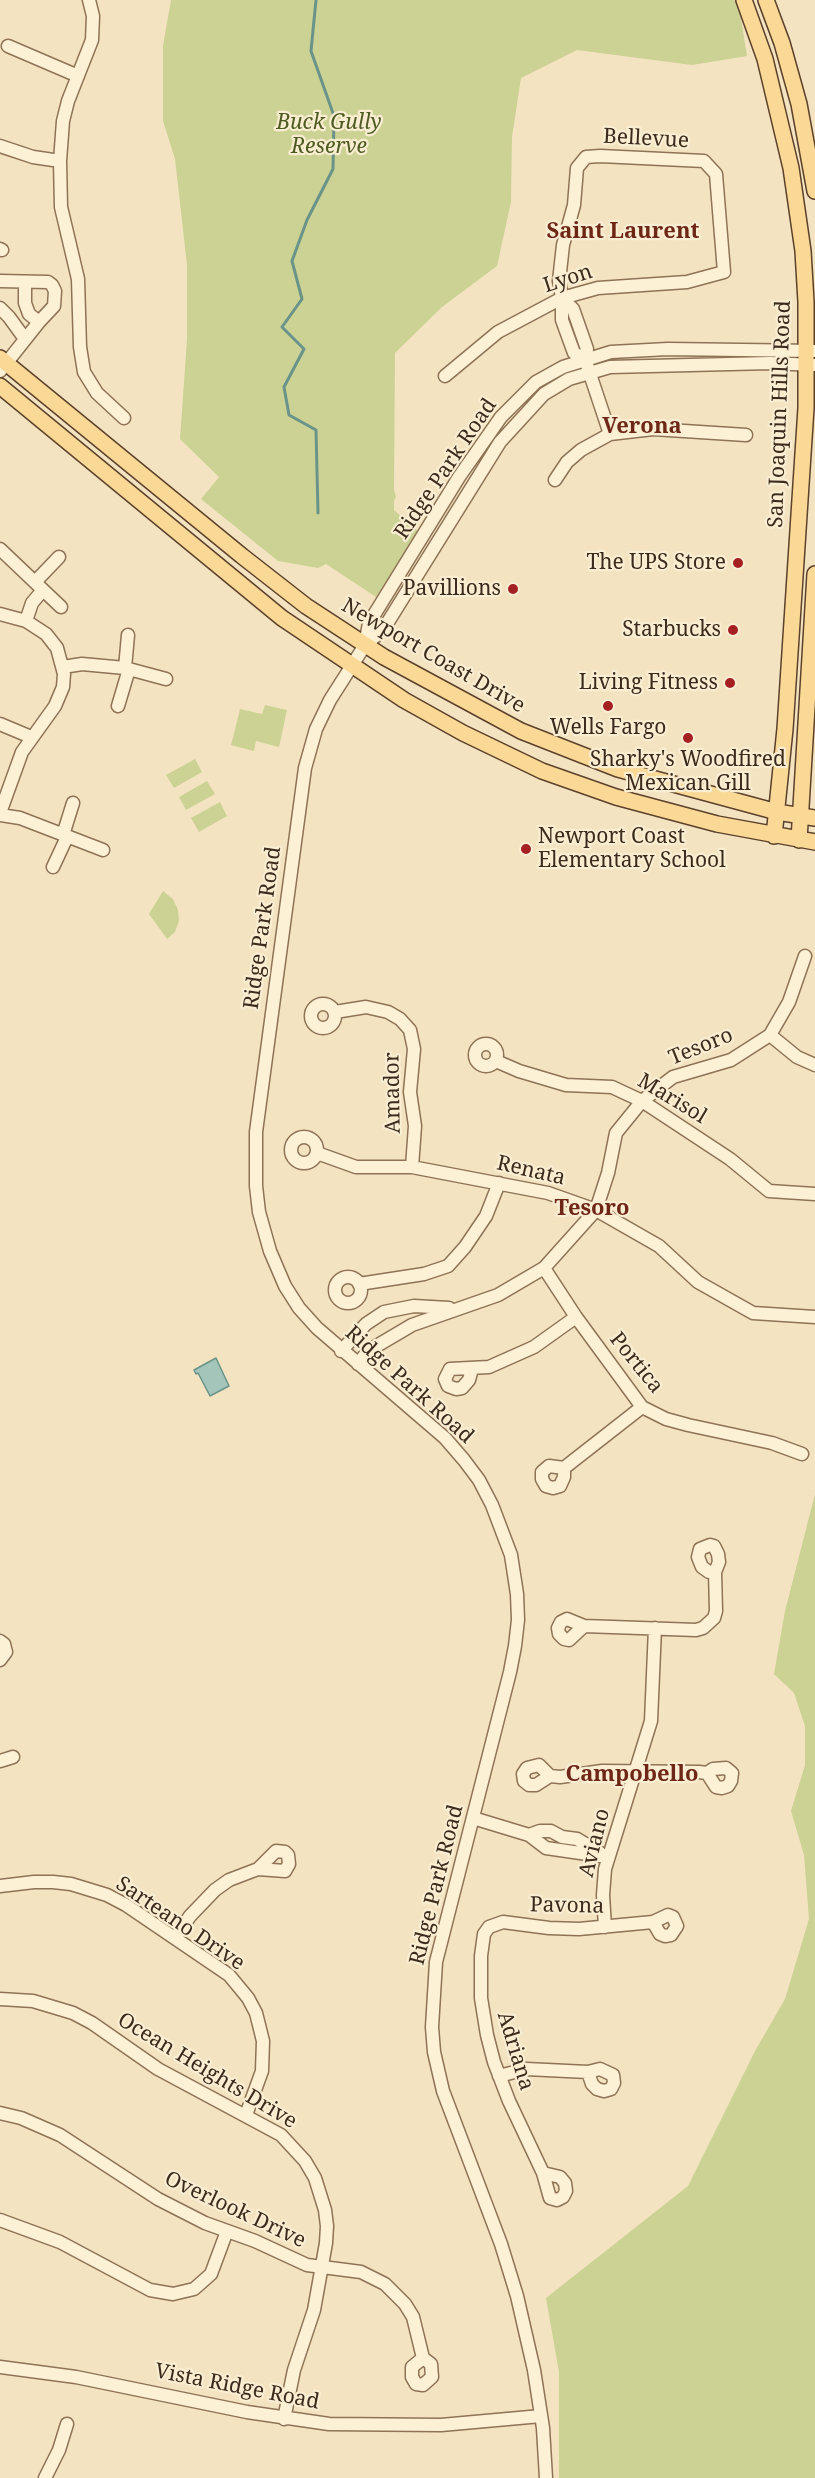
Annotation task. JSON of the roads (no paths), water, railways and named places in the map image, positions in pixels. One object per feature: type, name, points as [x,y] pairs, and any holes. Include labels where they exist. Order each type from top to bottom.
[{"type":"main road","name":"San Joaquin Hills Road","points":[[744,0],[765,59],[791,168],[803,251],[811,358],[785,729],[774,836]]},
{"type":"main road","points":[[766,0],[782,44],[799,104],[815,191]]},
{"type":"main road","name":"Newport Coast Drive","points":[[2,364],[306,606],[365,645],[454,696],[545,741],[618,769],[777,812],[808,817]]},
{"type":"main road","points":[[0,386],[282,618],[404,700],[463,733],[542,771],[616,797],[683,816],[774,836],[815,842]]},
{"type":"main road","points":[[799,840],[808,817],[815,574]]},
{"type":"street","points":[[89,0],[93,16],[92,40],[63,121],[60,161],[61,207],[78,279],[80,358],[89,381],[97,393],[124,418]]},
{"type":"street","points":[[8,46],[78,76]]},
{"type":"street","points":[[0,146],[33,157],[60,161]]},
{"type":"street","name":"Bellevue","points":[[562,298],[559,281],[563,245],[573,205],[577,168],[586,157],[704,161],[716,174],[724,272]]},
{"type":"street","name":"Lyon","points":[[445,376],[498,332],[562,298],[598,288],[687,282],[724,272]]},
{"type":"street","points":[[0,281],[48,282],[54,291],[54,306],[2,364]]},
{"type":"street","points":[[25,282],[25,303],[29,314],[39,322]]},
{"type":"street","points":[[562,298],[573,309],[587,349],[585,359],[610,434]]},
{"type":"street","points":[[0,308],[25,339]]},
{"type":"street","name":"Ridge Park Road","points":[[365,645],[369,623],[456,482],[501,417],[536,382],[563,367],[611,352],[668,349],[811,358]]},
{"type":"street","name":"Ridge Park Road","points":[[546,2478],[541,2416],[517,2296],[501,2244],[443,2091],[434,2052],[431,2014],[436,1962],[515,1646],[517,1603],[511,1555],[492,1505],[479,1480],[464,1460],[445,1438],[341,1351],[299,1308],[279,1275],[259,1212],[255,1147],[305,768],[316,729],[330,700],[352,665],[365,645],[383,630],[500,442],[544,394],[569,379],[590,372],[610,367],[770,363],[811,358]]},
{"type":"street","points":[[555,480],[567,462],[581,450],[610,434],[653,429],[746,435]]},
{"type":"street","points":[[0,549],[61,607]]},
{"type":"street","points":[[26,621],[39,586],[59,557]]},
{"type":"street","points":[[0,614],[36,626],[52,640],[63,667],[60,695],[55,706],[31,737],[16,764],[0,814],[20,819],[103,850]]},
{"type":"street","points":[[118,706],[127,669],[128,635]]},
{"type":"street","points":[[63,667],[82,664],[127,669],[166,679]]},
{"type":"street","points":[[0,724],[31,737]]},
{"type":"street","points":[[53,867],[65,836],[73,803]]},
{"type":"street","name":"Tesoro","points":[[358,1364],[368,1351],[412,1325],[498,1295],[544,1268],[597,1210],[608,1173],[616,1133],[642,1101],[673,1077],[731,1060],[770,1035],[789,1002],[805,956]]},
{"type":"street","name":"Amador","points":[[335,1012],[366,1007],[388,1012],[400,1019],[410,1030],[414,1049],[410,1092],[414,1126],[412,1167]]},
{"type":"street","points":[[770,1035],[797,1057],[815,1065]]},
{"type":"street","name":"Marisol","points":[[496,1060],[519,1071],[566,1085],[612,1087],[642,1101],[730,1159],[769,1191],[815,1194]]},
{"type":"street","name":"Renata","points":[[317,1153],[356,1167],[412,1167],[548,1193],[597,1210],[659,1246],[698,1282],[753,1313],[815,1317]]},
{"type":"street","points":[[359,1284],[424,1274],[448,1266],[465,1247],[486,1216],[499,1183]]},
{"type":"street","name":"Portica","points":[[544,1268],[576,1317],[642,1407],[666,1419],[772,1443],[802,1454]]},
{"type":"street","name":"Tesoro","points":[[341,1351],[366,1324],[384,1312],[414,1306],[456,1308]]},
{"type":"street","points":[[384,1312],[398,1334]]},
{"type":"street","points":[[472,1369],[489,1366],[534,1347],[576,1317]]},
{"type":"street","points":[[564,1468],[642,1407]]},
{"type":"street","points":[[584,1626],[696,1630],[709,1624],[716,1611],[715,1572]]},
{"type":"street","name":"Aviano","points":[[605,1927],[603,1889],[608,1857],[651,1721],[655,1628]]},
{"type":"street","points":[[0,1641],[4,1644],[6,1652],[0,1660]]},
{"type":"street","points":[[0,1761],[13,1757]]},
{"type":"street","points":[[550,1776],[635,1771],[707,1773]]},
{"type":"street","points":[[473,1818],[529,1835],[546,1848],[561,1843],[608,1857]]},
{"type":"street","points":[[175,1938],[201,1902],[215,1890],[229,1880],[258,1869]]},
{"type":"street","name":"Sarteano Drive","points":[[0,1886],[53,1882],[90,1889],[126,1905],[229,1975],[248,1998],[256,2013],[263,2041],[264,2058],[258,2087],[246,2115]]},
{"type":"street","name":"Pavona","points":[[484,1934],[489,1927],[503,1922],[564,1929],[653,1922]]},
{"type":"street","name":"Adriana","points":[[484,1934],[480,1956],[481,1998],[487,2035],[499,2076],[543,2173]]},
{"type":"street","name":"Ocean Heights Drive","points":[[0,1999],[33,2001],[73,2013],[92,2023],[158,2069],[281,2135],[305,2161],[315,2178],[325,2210],[327,2226],[314,2310],[294,2370],[284,2419]]},
{"type":"street","points":[[499,2076],[526,2069],[588,2072]]},
{"type":"street","name":"Overlook Drive","points":[[0,2113],[21,2118],[60,2135],[166,2203],[205,2223],[255,2241],[293,2259],[321,2268],[362,2272],[385,2284],[395,2292],[413,2316],[423,2358]]},
{"type":"street","points":[[0,2220],[60,2242],[150,2290],[173,2294],[194,2289],[211,2274],[228,2231]]},
{"type":"street","name":"Vista Ridge Road","points":[[0,2367],[134,2388],[284,2419],[329,2424],[441,2425],[541,2416]]},
{"type":"street","points":[[45,2478],[59,2450],[67,2424]]},
{"type":"water","points":[[216,1358],[229,1386],[210,1396],[198,1373],[196,1374],[194,1370]]},
{"type":"waterway","points":[[316,0],[311,51],[334,116],[333,169],[307,220],[292,261],[302,299],[282,327],[304,349],[284,387],[289,415],[316,430],[318,513]]},
{"type":"place","name":"The UPS Store","points":[[738,563]]},
{"type":"place","name":"Pavillions","points":[[513,589]]},
{"type":"place","name":"Starbucks","points":[[733,630]]},
{"type":"place","name":"Living Fitness","points":[[730,683]]},
{"type":"place","name":"Wells Fargo","points":[[608,706]]},
{"type":"place","name":"Sharky's Woodfired Mexican Gill","points":[[688,738]]},
{"type":"place","name":"Newport Coast Elementary School","points":[[526,849]]},
{"type":"district","name":"Saint Laurent","points":[[623,232]]},
{"type":"district","name":"Verona","points":[[642,427]]},
{"type":"district","name":"Tesoro","points":[[592,1209]]},
{"type":"district","name":"Campobello","points":[[632,1775]]},
{"type":"park label","name":"Buck Gully Reserve","points":[[329,135]]}]
